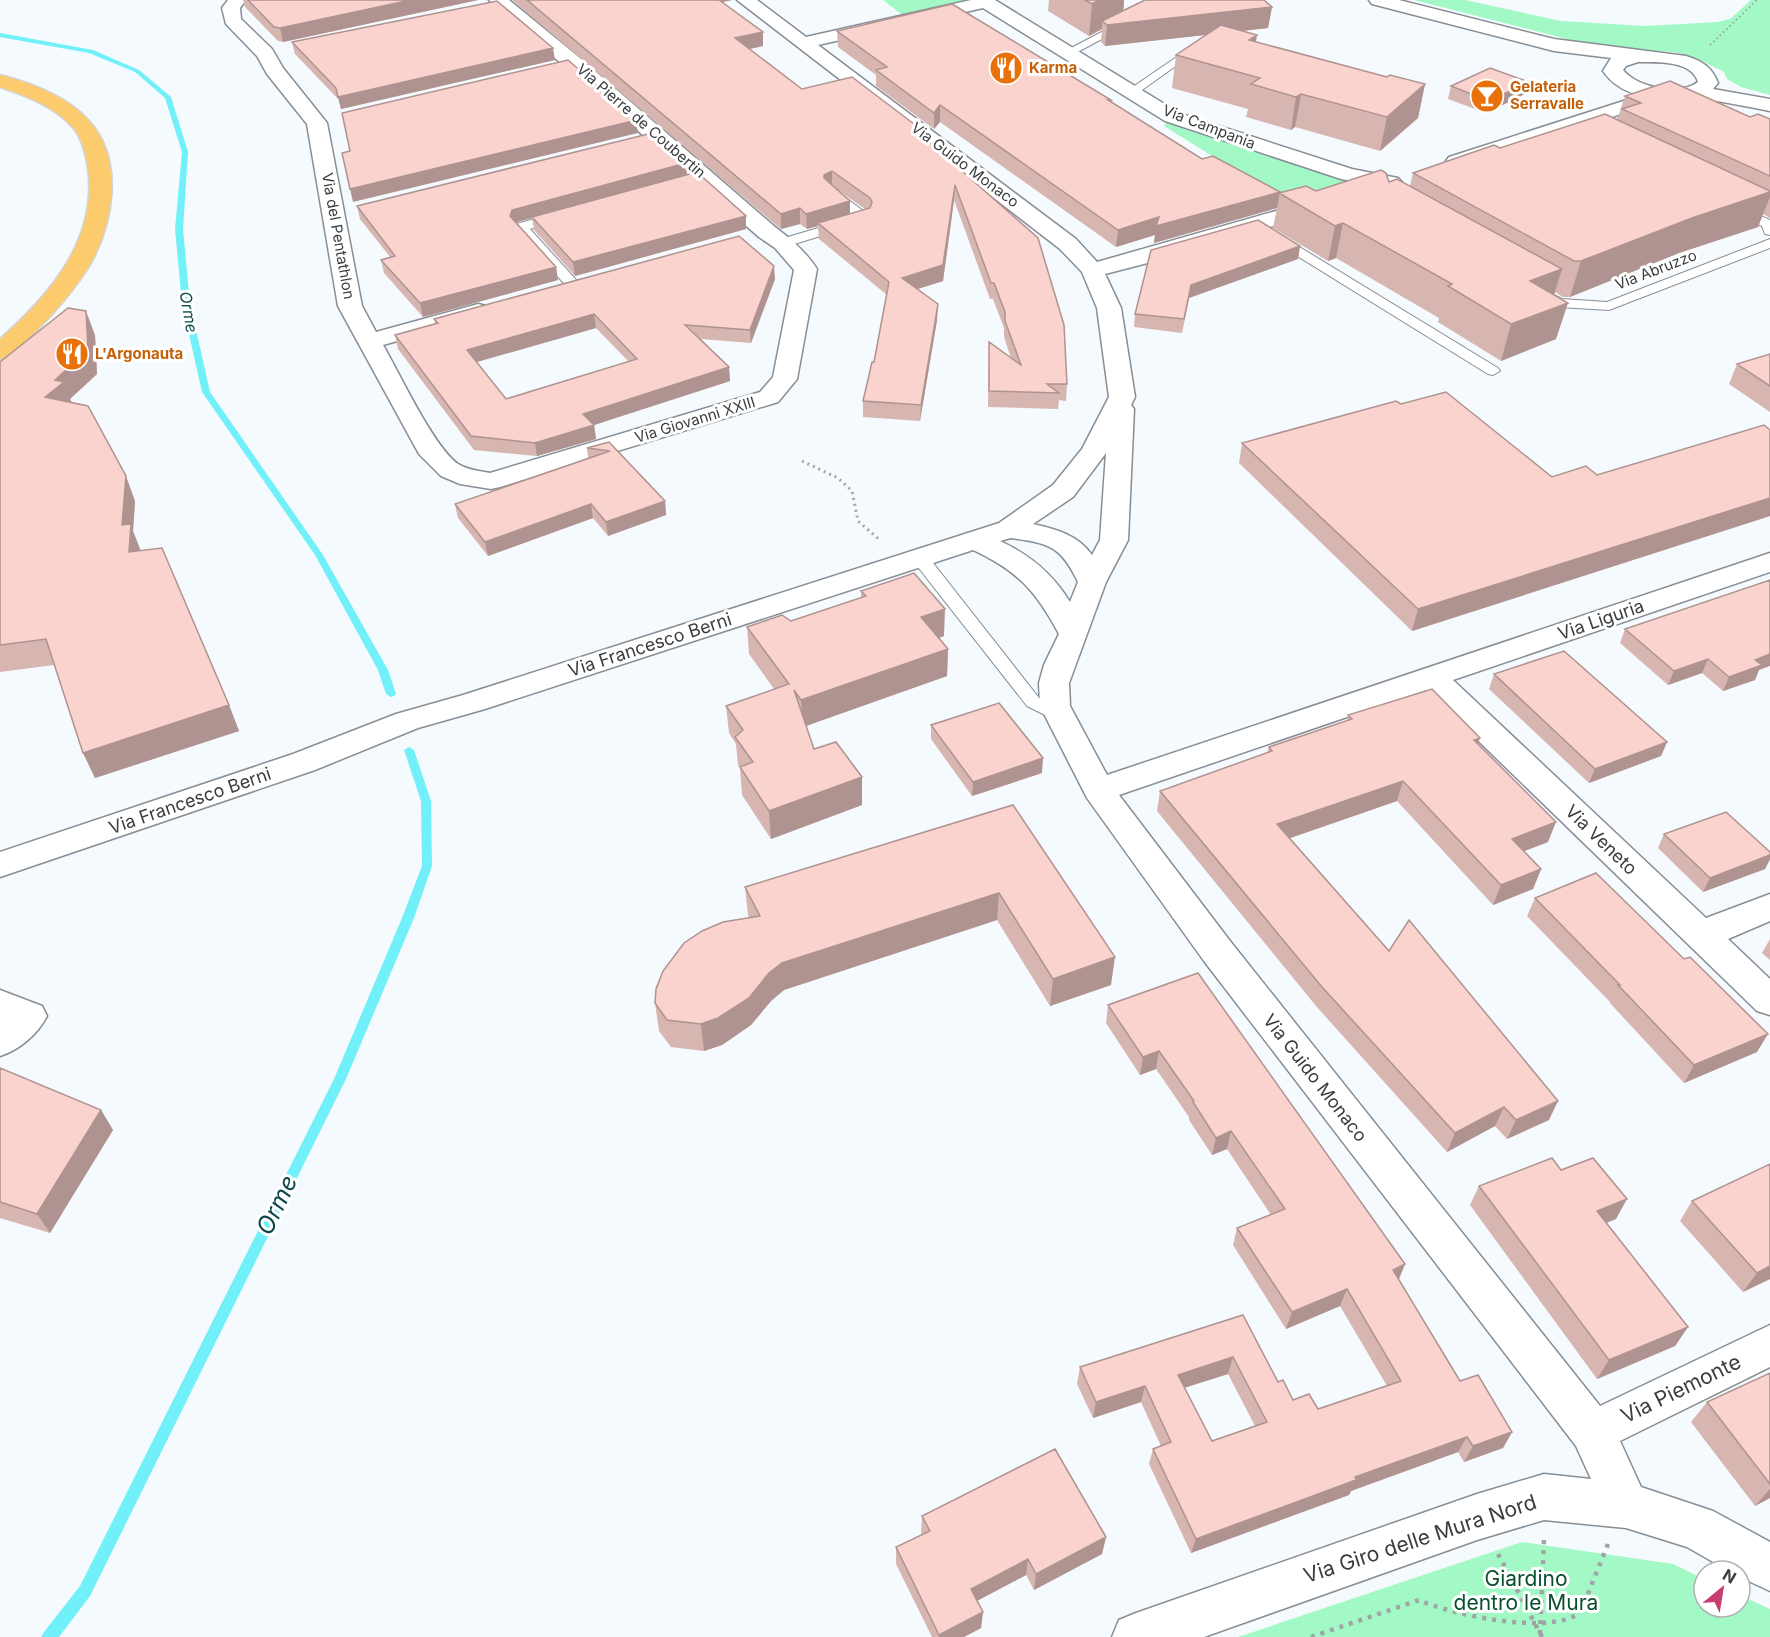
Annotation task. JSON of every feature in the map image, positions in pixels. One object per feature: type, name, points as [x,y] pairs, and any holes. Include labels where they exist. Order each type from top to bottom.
[{"type":"main road","points":[[0,81],[34,92],[81,123],[91,138],[102,177],[98,214],[84,257],[53,302],[0,352]]},
{"type":"street","name":"Via del Pentathlon","points":[[237,0],[231,8],[232,20],[265,53],[274,70],[317,123],[350,306],[432,454],[450,470],[469,478],[491,481]]},
{"type":"street","name":"Via Guido Monaco","points":[[746,0],[1068,244],[1092,270]]},
{"type":"street","points":[[1377,0],[1554,45],[1638,56],[1666,57],[1691,64],[1718,85],[1770,105]]},
{"type":"street","points":[[479,9],[500,2]]},
{"type":"street","name":"Via Pierre de Coubertin","points":[[500,2],[659,136],[699,179],[775,237]]},
{"type":"street","name":"Via Campania","points":[[803,43],[986,2],[1172,117],[1348,175],[1391,182]]},
{"type":"street","points":[[1554,45],[1612,71],[1628,84],[1666,94],[1709,94],[1770,105]]},
{"type":"street","points":[[265,53],[287,49]]},
{"type":"street","points":[[1612,71],[1618,61],[1638,56]]},
{"type":"street","points":[[551,69],[574,63]]},
{"type":"street","points":[[1690,93],[1705,87],[1708,78]]},
{"type":"street","points":[[1575,128],[1628,84]]},
{"type":"street","points":[[1436,167],[1575,128],[1666,94]]},
{"type":"street","points":[[317,123],[341,117]]},
{"type":"street","points":[[635,142],[659,136]]},
{"type":"street","points":[[1122,397],[1109,308],[1092,270],[1255,225],[1414,175]]},
{"type":"street","points":[[334,216],[358,210]]},
{"type":"street","points":[[744,238],[775,237]]},
{"type":"street","name":"Via Giovanni XXIII","points":[[491,481],[769,397],[785,379],[806,269],[775,237]]},
{"type":"street","points":[[551,291],[596,279]]},
{"type":"street","points":[[369,341],[494,307]]},
{"type":"street","name":"Via Guido Monaco","points":[[1122,397],[1114,540],[1092,582],[1074,634],[1059,665],[1054,683],[1055,706],[1098,790],[1217,951],[1592,1431],[1626,1505]]},
{"type":"street","name":"Via Francesco Berni","points":[[0,865],[279,770],[407,721],[511,690],[1009,529],[1063,491],[1094,452],[1122,397]]},
{"type":"street","points":[[1009,529],[1038,533],[1060,542],[1078,554],[1092,582]]},
{"type":"street","points":[[974,540],[997,550],[1038,576],[1052,594],[1074,634]]},
{"type":"street","name":"Via Liguria","points":[[1098,790],[1770,562]]},
{"type":"street","name":"Via Veneto","points":[[1432,678],[1770,1001]]},
{"type":"street","points":[[1701,935],[1770,907]]},
{"type":"street","points":[[0,1041],[14,1010]]},
{"type":"street","name":"Via Piemonte","points":[[1592,1431],[1628,1416],[1770,1345]]},
{"type":"street","name":"Via Giro delle Mura Nord","points":[[1136,1637],[1477,1517],[1544,1497],[1626,1505],[1697,1527],[1770,1568]]},
{"type":"lane","points":[[1068,53],[1137,16]]},
{"type":"lane","points":[[1131,93],[1199,44]]},
{"type":"lane","points":[[775,237],[864,218],[832,192]]},
{"type":"lane","points":[[1726,205],[1768,224],[1770,231]]},
{"type":"lane","points":[[567,214],[521,227],[573,285]]},
{"type":"lane","points":[[1255,225],[1493,371]]},
{"type":"lane","name":"Via Abruzzo","points":[[1530,285],[1559,303],[1609,306],[1770,243]]},
{"type":"lane","points":[[920,558],[1033,702],[1060,716]]},
{"type":"path","points":[[1691,64],[1732,21],[1757,0]]},
{"type":"path","points":[[802,461],[838,478],[852,492],[858,521],[883,543],[920,558]]},
{"type":"path","points":[[1541,1635],[1544,1497]]},
{"type":"path","points":[[1564,1625],[1579,1615],[1626,1505]]},
{"type":"path","points":[[1477,1517],[1541,1635]]},
{"type":"path","points":[[1311,1637],[1419,1600],[1449,1616],[1481,1625]]},
{"type":"path","points":[[1530,1634],[1541,1635],[1549,1632]]},
{"type":"green space","points":[[883,0],[989,0],[906,18]]},
{"type":"green space","points":[[1414,0],[1465,0],[1561,21],[1645,26],[1718,22],[1730,19],[1751,0],[1770,0],[1770,95],[1741,87],[1727,79],[1724,72],[1696,58],[1673,52],[1594,46]]},
{"type":"green space","points":[[1172,117],[1368,180],[1301,211],[1164,126]]},
{"type":"green space","name":"Giardino dentro le Mura","points":[[1522,1542],[1673,1564],[1692,1573],[1692,1619],[1752,1619],[1752,1601],[1770,1609],[1770,1637],[1238,1637]]},
{"type":"building","points":[[248,0],[411,0],[280,28],[274,27]]},
{"type":"building","points":[[527,0],[719,0],[763,32],[735,38],[802,89],[852,77],[922,130],[919,133],[1038,238],[1064,325],[1067,384],[1047,384],[1059,393],[989,391],[989,342],[1021,365],[1005,321],[1005,312],[994,283],[991,283],[955,185],[943,265],[902,278],[938,304],[921,405],[863,401],[872,362],[874,362],[889,282],[818,223],[870,208],[872,202],[870,198],[832,171],[824,175],[824,178],[850,201],[806,214],[800,208],[781,214]]},
{"type":"building","points":[[1085,0],[1099,0],[1092,4]]},
{"type":"building","points":[[1145,0],[1264,0],[1272,7],[1107,25],[1102,21]]},
{"type":"building","points":[[497,1],[553,48],[338,97],[336,88],[292,42]]},
{"type":"building","points":[[952,4],[1111,100],[1108,100],[1202,159],[1213,156],[1280,192],[1156,226],[1159,217],[1118,230],[940,105],[934,113],[876,70],[887,67],[837,31]]},
{"type":"building","points":[[1221,25],[1257,35],[1249,40],[1387,77],[1390,75],[1425,84],[1387,117],[1301,94],[1296,97],[1251,84],[1260,78],[1176,55]]},
{"type":"building","points":[[568,60],[637,120],[350,189],[342,153],[350,151],[342,113]]},
{"type":"building","points":[[1490,68],[1529,82],[1489,101],[1451,86]]},
{"type":"building","points":[[1670,81],[1750,117],[1758,114],[1770,119],[1770,176],[1622,109],[1641,103],[1625,96]]},
{"type":"building","points":[[1605,114],[1770,192],[1692,218],[1581,261],[1574,261],[1413,173],[1494,145],[1500,148]]},
{"type":"building","points":[[652,133],[686,163],[512,210],[510,216],[556,267],[420,303],[381,260],[395,256],[357,206]]},
{"type":"building","points":[[1381,170],[1386,173],[1389,182],[1397,179],[1562,269],[1530,281],[1568,303],[1511,324],[1448,286],[1452,284],[1343,223],[1335,226],[1279,193],[1306,186],[1316,191]]},
{"type":"building","points":[[697,172],[746,216],[573,262],[532,217]]},
{"type":"building","points":[[1258,220],[1300,246],[1191,285],[1184,319],[1135,314],[1151,250]]},
{"type":"building","points":[[739,236],[774,266],[750,330],[685,325],[729,367],[583,414],[594,425],[535,443],[471,436],[395,335],[438,323],[434,319]],"holes":[[[594,314],[637,359],[506,399],[467,350]]]},
{"type":"building","points":[[68,308],[86,311],[88,350],[55,380],[64,382],[45,397],[88,406],[126,476],[122,525],[131,524],[129,552],[162,548],[229,705],[83,753],[46,639],[0,645],[0,362]]},
{"type":"building","points":[[1770,354],[1770,386],[1737,364]]},
{"type":"building","points":[[1446,392],[1552,477],[1586,466],[1597,475],[1764,425],[1770,430],[1770,498],[1418,609],[1242,443],[1396,401],[1401,404]]},
{"type":"building","points":[[609,442],[665,501],[606,522],[591,504],[485,542],[455,504],[610,451],[587,448]]},
{"type":"building","points":[[914,573],[945,609],[921,617],[948,649],[801,700],[794,690],[814,749],[836,742],[862,777],[769,811],[740,767],[753,762],[735,737],[743,730],[726,706],[789,684],[747,627],[782,615],[791,621],[866,596],[861,591]]},
{"type":"building","points":[[1770,580],[1770,654],[1755,660],[1762,665],[1729,677],[1708,659],[1674,671],[1625,629]]},
{"type":"building","points":[[1564,651],[1667,742],[1595,769],[1494,674]]},
{"type":"building","points":[[1432,689],[1480,738],[1474,740],[1556,822],[1512,839],[1541,869],[1501,885],[1403,781],[1277,824],[1389,951],[1409,920],[1558,1101],[1516,1120],[1504,1107],[1455,1133],[1322,987],[1160,791],[1272,751],[1269,747],[1352,719],[1348,715]]},
{"type":"building","points":[[999,703],[1043,758],[973,782],[931,725]]},
{"type":"building","points":[[1013,805],[1115,957],[1053,979],[999,893],[782,963],[769,973],[749,998],[718,1018],[701,1024],[667,1020],[655,1003],[656,989],[663,971],[684,943],[702,931],[723,922],[760,916],[745,887]]},
{"type":"building","points":[[1726,812],[1770,852],[1770,855],[1710,878],[1664,834]]},
{"type":"building","points":[[1596,873],[1684,959],[1690,957],[1768,1034],[1694,1065],[1535,898]]},
{"type":"building","points":[[1198,973],[1405,1264],[1393,1270],[1460,1381],[1478,1375],[1512,1432],[1473,1446],[1467,1437],[1355,1477],[1356,1480],[1196,1539],[1153,1449],[1171,1442],[1145,1386],[1096,1402],[1080,1367],[1243,1315],[1278,1382],[1283,1380],[1293,1400],[1309,1394],[1318,1409],[1401,1381],[1347,1289],[1292,1312],[1237,1228],[1285,1209],[1231,1131],[1216,1138],[1194,1101],[1159,1051],[1143,1057],[1108,1005]],"holes":[[[1233,1357],[1267,1422],[1212,1441],[1178,1375]]]},
{"type":"building","points":[[0,1068],[101,1110],[37,1214],[0,1202]]},
{"type":"building","points":[[1552,1158],[1561,1170],[1593,1158],[1627,1199],[1597,1211],[1688,1327],[1609,1360],[1479,1186]]},
{"type":"building","points":[[1770,1164],[1770,1266],[1757,1273],[1692,1201]]},
{"type":"building","points":[[1770,1373],[1770,1484],[1707,1402]]},
{"type":"building","points":[[1055,1449],[1106,1537],[1036,1574],[1028,1559],[971,1589],[983,1612],[939,1635],[896,1547],[930,1531],[922,1516]]},
{"type":"waterway","name":"Orme","points":[[0,35],[91,51],[137,71],[168,97],[185,152],[179,229],[186,303],[206,392],[319,555],[383,670],[391,694]]},
{"type":"waterway","name":"Orme","points":[[49,1637],[85,1591],[340,1079],[408,918],[427,866],[426,801],[409,750]]},
{"type":"place","name":"Karma","points":[[1006,68]]},
{"type":"place","name":"Gelateria Serravalle","points":[[1487,96]]},
{"type":"place","name":"L'Argonauta","points":[[72,354]]}]
